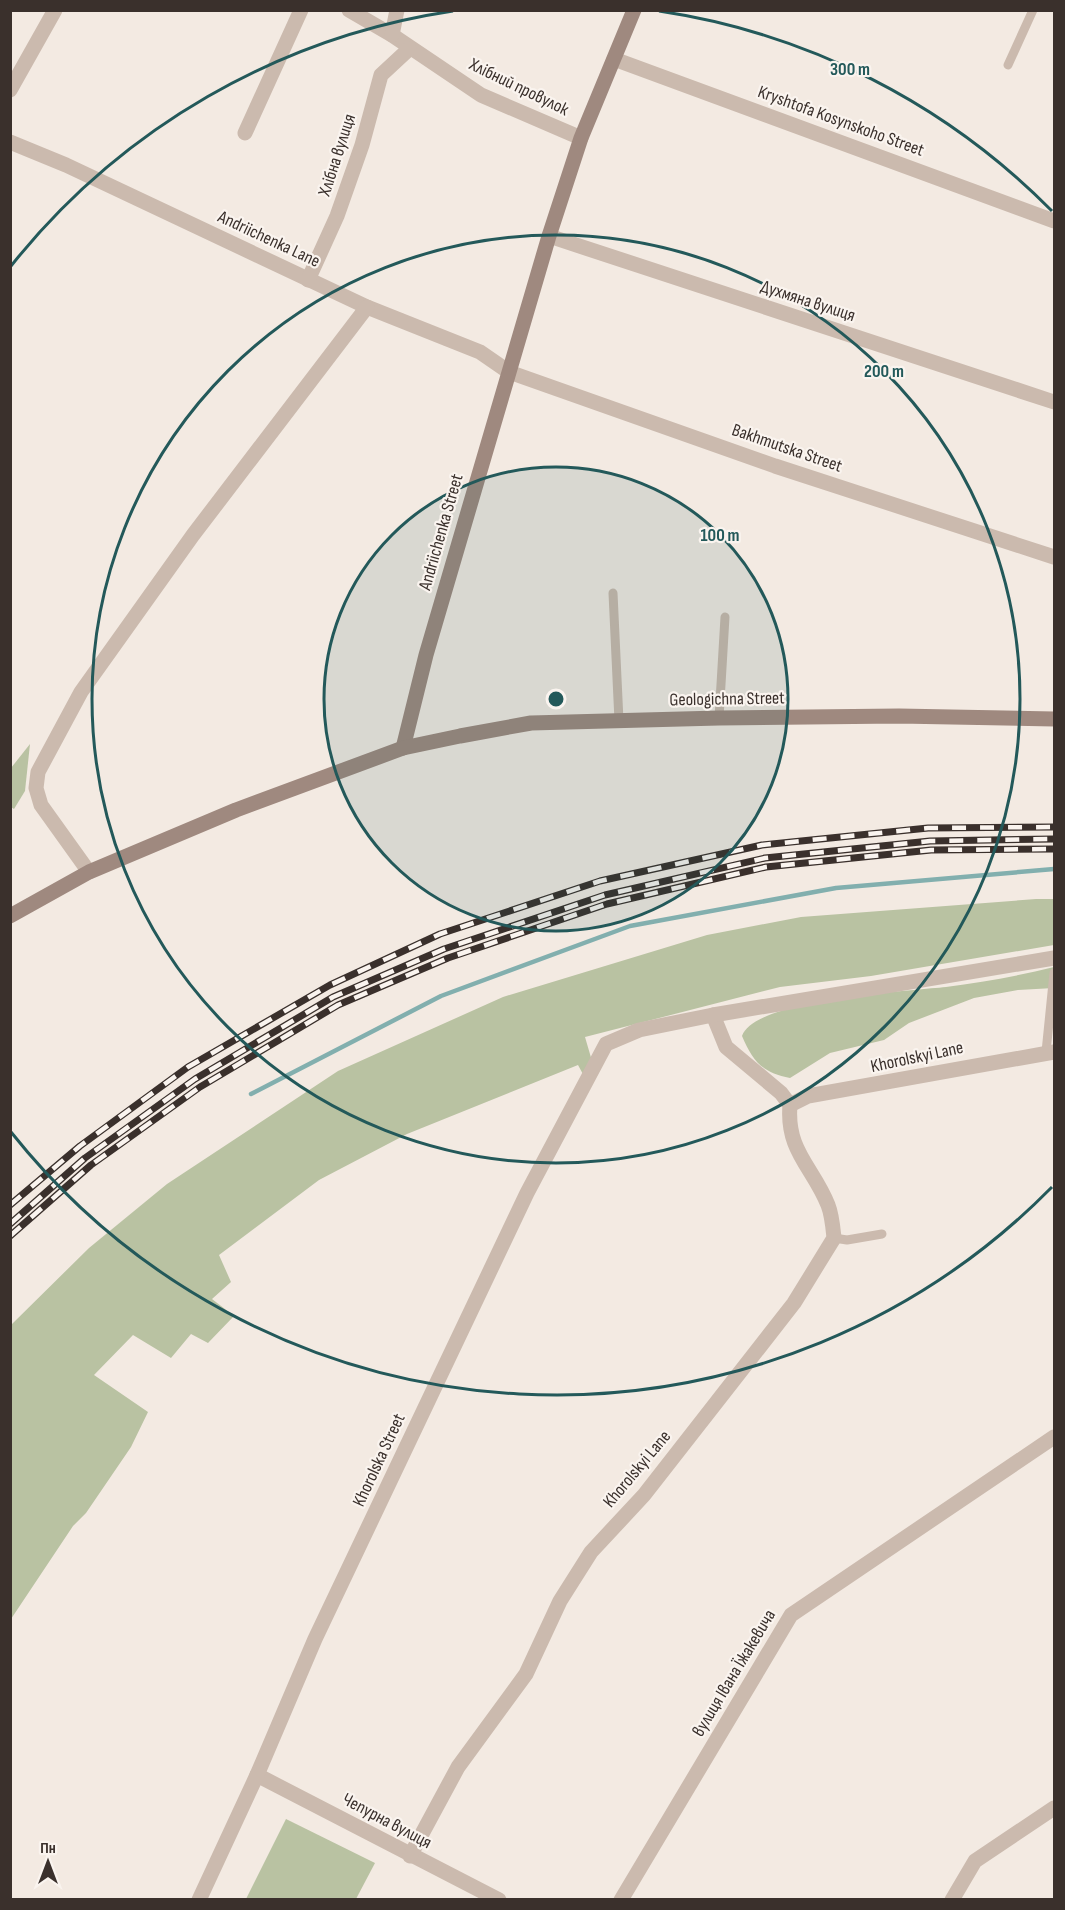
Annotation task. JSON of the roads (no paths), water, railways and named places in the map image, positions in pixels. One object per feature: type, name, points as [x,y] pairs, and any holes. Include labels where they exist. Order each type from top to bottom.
[{"type":"street","points":[[10,90],[55,10]]},
{"type":"street","points":[[245,133],[301,10]]},
{"type":"street","name":"Хлібний провулок","points":[[349,10],[392,35],[481,95],[582,138]]},
{"type":"street","points":[[392,35],[397,10]]},
{"type":"street","name":"Andriichenka Street","points":[[404,748],[426,655],[549,236],[582,138],[634,10]]},
{"type":"street","name":"Хлібна вулиця","points":[[308,280],[338,216],[362,145],[381,75],[410,49]]},
{"type":"street","name":"Kryshtofa Kosynskoho Street","points":[[614,59],[1054,221]]},
{"type":"street","name":"Andriichenka Lane","points":[[10,142],[66,165],[367,307],[480,352],[509,372]]},
{"type":"street","name":"Духмяна вулиця","points":[[549,236],[1054,402]]},
{"type":"street","points":[[89,872],[40,805],[36,788],[38,772],[81,692],[193,535],[367,307]]},
{"type":"street","name":"Bakhmutska Street","points":[[509,372],[775,466],[1054,557]]},
{"type":"street","name":"Geologichna Street","points":[[404,748],[531,723],[899,716],[1054,719]]},
{"type":"street","points":[[10,916],[89,872],[236,810],[404,748]]},
{"type":"street","points":[[834,1238],[829,1206],[796,1146],[789,1126],[790,1105],[781,1093],[726,1047],[713,1015],[1054,958]]},
{"type":"street","name":"Khorolska Street","points":[[199,1899],[257,1775],[315,1639],[527,1193],[606,1044],[639,1030],[713,1015]]},
{"type":"street","name":"Khorolskyi Lane","points":[[790,1105],[808,1096],[861,1089],[1050,1052]]},
{"type":"street","name":"Khorolskyi Lane","points":[[410,1856],[458,1767],[526,1674],[560,1601],[591,1552],[644,1495],[794,1303],[834,1238]]},
{"type":"street","name":"вулиця Івана Їжакевича","points":[[621,1899],[791,1615],[1054,1437]]},
{"type":"street","name":"Чепурна вулиця","points":[[257,1775],[410,1856],[499,1899]]},
{"type":"street","points":[[952,1899],[975,1862],[1054,1808]]},
{"type":"lane","points":[[1008,65],[1033,10]]},
{"type":"lane","points":[[613,593],[619,721]]},
{"type":"lane","points":[[719,718],[725,617]]},
{"type":"lane","points":[[1050,1052],[1054,973]]},
{"type":"lane","points":[[834,1238],[847,1240],[882,1234]]},
{"type":"waterway","points":[[251,1094],[441,996],[630,926],[836,888],[1054,869]]},
{"type":"railway","points":[[10,1205],[80,1146],[188,1067],[330,985],[440,934],[600,881],[762,845],[928,828],[1054,827]]},
{"type":"railway","points":[[10,1224],[85,1158],[195,1079],[333,997],[444,949],[605,895],[765,858],[930,841],[1054,839]]},
{"type":"railway","points":[[10,1236],[91,1165],[200,1087],[338,1005],[448,958],[607,904],[766,867],[931,850],[1054,849]]}]
